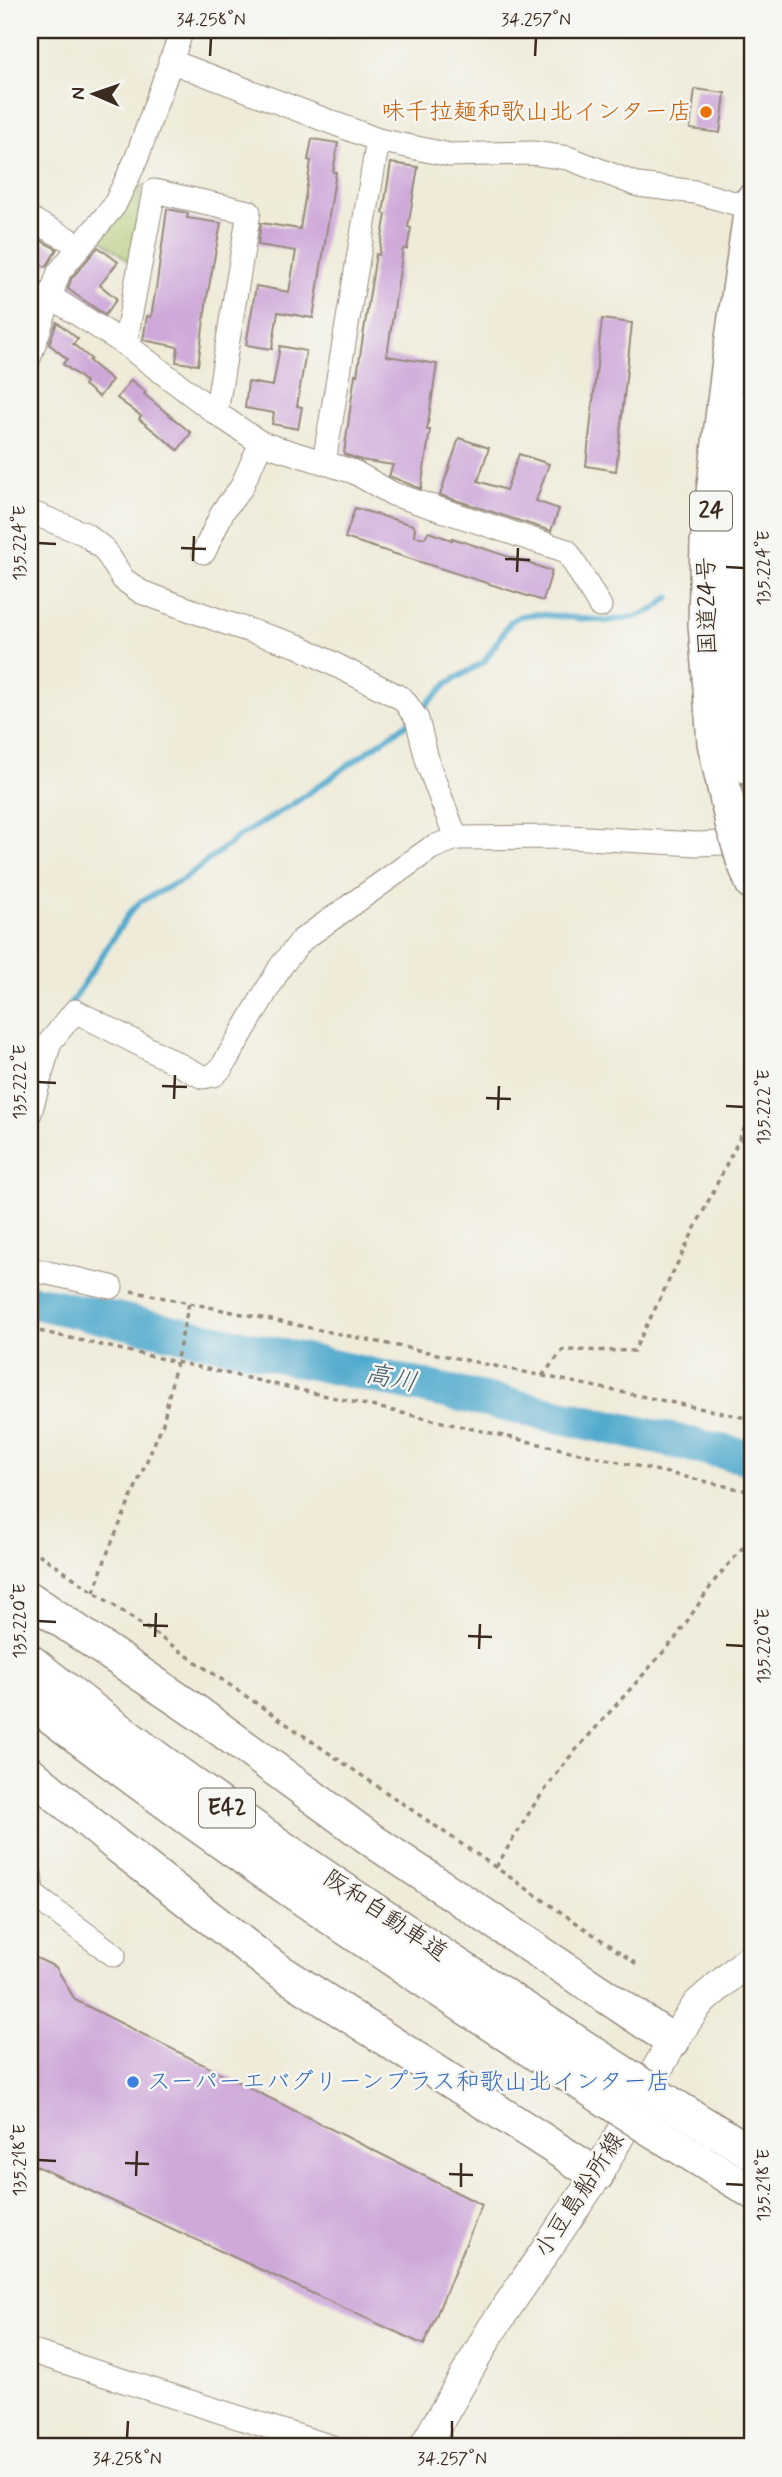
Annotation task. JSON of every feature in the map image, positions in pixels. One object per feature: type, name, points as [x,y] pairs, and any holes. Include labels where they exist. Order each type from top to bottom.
[{"type":"highway","name":"国道24号","points":[[745,852],[714,743],[705,624],[707,544],[730,352],[752,205]]},
{"type":"highway","name":"国道24号","points":[[752,405],[738,520],[734,636],[744,730],[752,769]]},
{"type":"highway","points":[[30,1599],[198,1713],[376,1843],[673,2041]]},
{"type":"highway","name":"阪和自動車道","points":[[30,1661],[198,1787],[345,1892],[421,1960],[647,2127],[742,2186]]},
{"type":"highway","name":"阪和自動車道","points":[[30,1701],[191,1820],[333,1920],[421,1960],[667,2101],[752,2153]]},
{"type":"highway","points":[[30,1773],[115,1844],[272,1966],[597,2175]]},
{"type":"main road","name":"小豆島船所線","points":[[424,2447],[492,2329],[597,2175],[673,2041],[698,2004],[752,1957]]},
{"type":"street","points":[[30,356],[59,272],[114,206],[136,160],[181,30]]},
{"type":"street","points":[[170,61],[378,140],[450,155],[532,153],[568,158],[638,185],[695,192],[752,205]]},
{"type":"street","points":[[324,463],[378,140]]},
{"type":"street","points":[[125,344],[154,191],[249,212],[216,413]]},
{"type":"street","points":[[30,219],[81,246]]},
{"type":"street","points":[[51,297],[125,344],[216,413],[261,443],[354,472],[393,494],[567,551],[600,606]]},
{"type":"street","points":[[204,552],[223,512],[240,488],[261,443]]},
{"type":"street","points":[[30,512],[85,534],[105,550],[123,579],[141,592],[298,646],[403,699],[416,716],[429,767],[456,838]]},
{"type":"street","points":[[30,1113],[50,1042],[75,1011],[203,1077],[214,1075],[222,1067],[281,966],[302,940],[431,848],[456,838],[568,838],[697,844],[745,852]]},
{"type":"street","points":[[30,1269],[111,1287]]},
{"type":"street","points":[[30,1874],[32,1894],[114,1955]]},
{"type":"street","points":[[30,2351],[332,2447]]},
{"type":"path","points":[[542,1376],[563,1350],[634,1351],[752,1113]]},
{"type":"path","points":[[111,1287],[189,1306],[752,1419]]},
{"type":"path","points":[[94,1592],[107,1554],[163,1423],[189,1306]]},
{"type":"path","points":[[30,1329],[177,1359],[752,1492]]},
{"type":"path","points":[[496,1867],[534,1805],[567,1760],[675,1639],[715,1580],[752,1537]]},
{"type":"path","points":[[30,1548],[638,1965]]},
{"type":"green space","points":[[143,183],[130,262],[101,239]]},
{"type":"building","points":[[695,89],[725,93],[720,133],[690,129]]},
{"type":"building","points":[[312,139],[338,143],[333,172],[336,172],[313,318],[278,312],[272,349],[246,345],[256,286],[289,292],[296,251],[258,245],[261,223],[300,229]]},
{"type":"building","points":[[391,163],[418,167],[408,227],[411,228],[407,249],[403,249],[387,356],[437,364],[421,489],[389,476],[393,465],[361,460],[344,454],[376,254],[379,255],[386,214],[383,213]]},
{"type":"building","points":[[167,209],[188,213],[187,218],[221,223],[198,365],[176,362],[178,347],[143,340],[147,316],[151,317]]},
{"type":"building","points":[[30,235],[57,249],[46,267],[30,258]]},
{"type":"building","points":[[98,247],[118,262],[100,285],[117,299],[105,315],[68,289],[71,279]]},
{"type":"building","points":[[602,319],[632,323],[616,471],[586,466]]},
{"type":"building","points":[[57,322],[78,339],[73,344],[91,359],[89,361],[112,380],[99,397],[84,385],[86,382],[63,364],[67,359],[49,344]]},
{"type":"building","points":[[280,346],[306,351],[297,406],[302,407],[298,429],[272,424],[274,413],[245,408],[248,382],[273,386]]},
{"type":"building","points":[[131,380],[191,433],[178,450],[117,398]]},
{"type":"building","points":[[459,438],[489,448],[478,481],[506,490],[519,454],[549,464],[536,501],[559,509],[551,531],[440,495]]},
{"type":"building","points":[[355,508],[413,525],[414,536],[425,538],[428,532],[452,538],[552,571],[543,601],[345,538]]},
{"type":"building","name":"スーパーエバグリーンプラス和歌山北インター店","points":[[30,1955],[56,1967],[75,2000],[482,2205],[424,2345],[30,2163]]},
{"type":"waterway","points":[[70,1005],[130,912],[141,901],[184,879],[238,837],[293,804],[408,723],[448,683],[484,662],[511,621],[520,616],[535,614],[606,621],[635,617],[655,609],[669,597]]},
{"type":"waterway","name":"高川","points":[[30,1301],[752,1458]]},
{"type":"place","name":"味千拉麺和歌山北インター店","points":[[706,112]]},
{"type":"place","name":"スーパーエバグリーンプラス和歌山北インター店","points":[[133,2082]]}]
